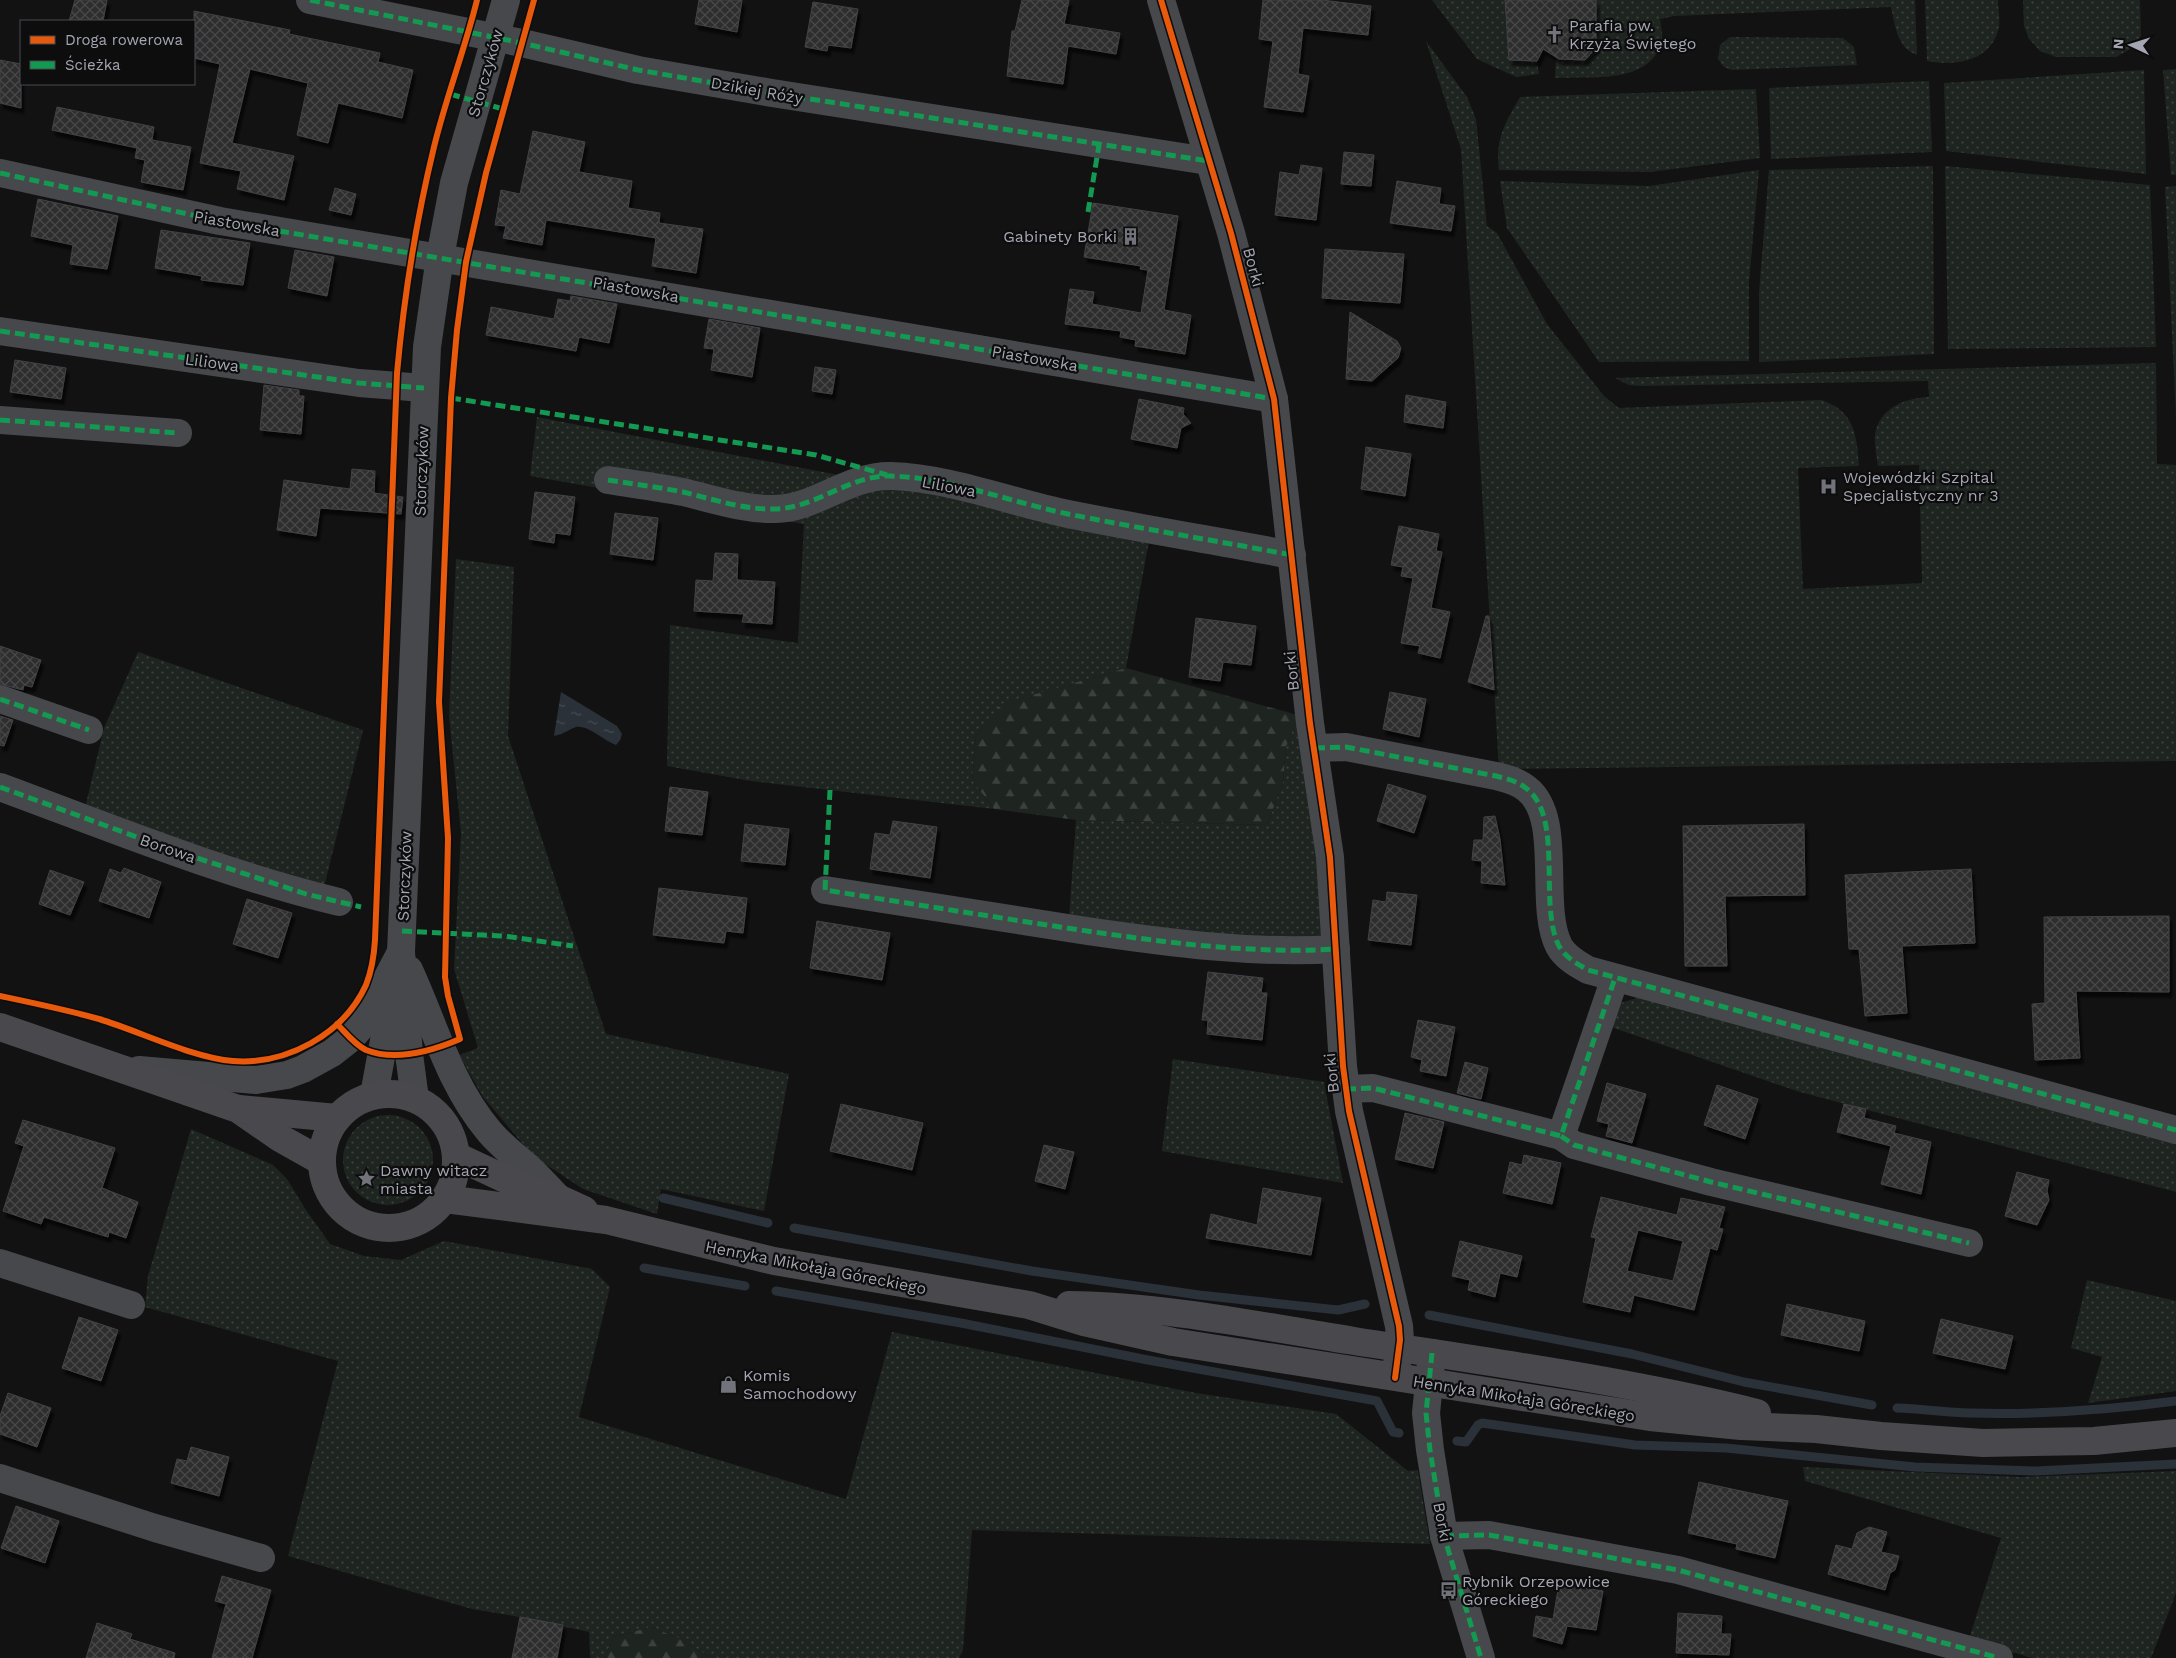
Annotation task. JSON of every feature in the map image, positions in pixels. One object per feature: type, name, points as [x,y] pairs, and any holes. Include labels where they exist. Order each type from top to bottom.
[{"type":"main road","points":[[0,1027],[238,1109],[337,1118]]},
{"type":"main road","points":[[396,1094],[415,1099],[429,1107],[445,1123],[452,1139],[456,1156],[454,1179],[445,1199],[434,1212],[412,1225],[399,1228],[373,1227],[361,1223],[340,1208],[326,1186],[322,1161],[324,1142],[337,1118],[354,1104],[374,1095],[396,1094]]},
{"type":"main road","points":[[238,1109],[280,1138],[322,1161]]},
{"type":"main road","name":"Henryka Mikołaja Góreckiego","points":[[456,1156],[514,1183],[559,1199],[606,1220]]},
{"type":"main road","name":"Henryka Mikołaja Góreckiego","points":[[445,1199],[606,1220],[774,1261],[1029,1305],[1084,1322],[1162,1340],[1650,1417],[1741,1426],[1816,1428],[1919,1440],[2010,1444],[2094,1441],[2176,1433]]},
{"type":"main road","name":"Henryka Mikołaja Góreckiego","points":[[1029,1305],[1087,1305],[1182,1314],[1432,1353],[1646,1388],[1816,1428]]},
{"type":"street","name":"Dzikiej Róży","points":[[310,0],[638,70],[762,92],[1208,161]]},
{"type":"street","name":"Storczyków","points":[[415,1099],[409,1054],[401,952],[424,388],[440,257],[462,152],[506,0]]},
{"type":"street","name":"Borki","points":[[1161,0],[1231,233],[1274,399],[1315,748],[1330,857],[1346,1088],[1349,1111],[1397,1316],[1399,1348],[1395,1378]]},
{"type":"street","name":"Piastowska","points":[[0,173],[220,221],[1274,399]]},
{"type":"street","name":"Liliowa","points":[[0,331],[349,382],[424,388]]},
{"type":"street","points":[[0,420],[178,432]]},
{"type":"street","name":"Liliowa","points":[[608,480],[677,491],[754,508],[775,509],[796,507],[844,485],[867,479],[890,476],[936,481],[1067,513],[1292,555]]},
{"type":"street","points":[[0,699],[89,730]]},
{"type":"street","points":[[1315,748],[1346,747],[1503,778],[1528,789],[1538,801],[1544,817],[1552,914],[1559,946],[1578,965],[1615,978],[2176,1130]]},
{"type":"street","name":"Borowa","points":[[0,786],[164,847],[306,894],[339,902]]},
{"type":"street","points":[[825,890],[1018,921],[1224,948],[1288,952],[1336,949]]},
{"type":"street","name":"Storczyków","points":[[374,1095],[401,952]]},
{"type":"street","points":[[122,1069],[256,1080],[287,1075],[303,1069],[332,1053],[351,1038],[364,1023],[401,952]]},
{"type":"street","points":[[401,952],[428,1012],[440,1048],[473,1110],[508,1151],[530,1169],[559,1199]]},
{"type":"street","points":[[1561,1136],[1615,978]]},
{"type":"street","points":[[1346,1088],[1373,1088],[1561,1136],[1574,1145],[1702,1179],[1969,1243]]},
{"type":"street","points":[[0,1263],[131,1305]]},
{"type":"street","name":"Borki","points":[[1432,1353],[1426,1412],[1427,1435],[1444,1536],[1481,1658]]},
{"type":"street","points":[[0,1478],[155,1528],[261,1558]]},
{"type":"street","points":[[1444,1536],[1489,1535],[1678,1570],[1998,1658]]},
{"type":"green space","points":[[1432,0],[1505,0],[1506,26],[1515,30],[1514,39],[1508,44],[1509,59],[1537,61],[1539,74],[1516,77],[1477,59]]},
{"type":"green space","points":[[1596,0],[1915,0],[1917,55],[1910,52],[1901,41],[1891,7],[1674,16],[1660,19],[1662,42],[1655,56],[1645,65],[1632,72],[1601,77],[1555,78],[1556,57],[1559,59],[1584,60],[1596,48]]},
{"type":"green space","points":[[1925,0],[1998,0],[1999,27],[1993,41],[1987,49],[1969,60],[1948,63],[1927,61]]},
{"type":"green space","points":[[2023,0],[2140,0],[2141,36],[2130,49],[2116,57],[2056,57],[2040,51],[2029,39],[2024,26]]},
{"type":"green space","points":[[1730,37],[1843,38],[1854,47],[1857,65],[1732,70],[1724,67],[1718,59],[1720,45]]},
{"type":"green space","points":[[1426,41],[1467,97],[1476,119],[1487,226],[1497,233],[1547,324],[1604,396],[1619,408],[1821,400],[1832,404],[1847,417],[1855,434],[1859,466],[1798,468],[1803,589],[1922,583],[1919,465],[1878,466],[1875,438],[1879,422],[1890,409],[1912,399],[1929,397],[1928,381],[1640,386],[1629,385],[1615,378],[2156,363],[2157,464],[2176,465],[2176,761],[1499,769],[1461,149]]},
{"type":"green space","points":[[2176,69],[2176,175],[2171,175],[2163,70]]},
{"type":"green space","points":[[2144,70],[2146,174],[1946,151],[1944,83]]},
{"type":"green space","points":[[1929,81],[1932,152],[1771,159],[1769,88]]},
{"type":"green space","points":[[1756,89],[1760,158],[1650,172],[1499,170],[1498,149],[1502,132],[1520,97]]},
{"type":"green space","points":[[1933,166],[1934,354],[1759,362],[1759,293],[1769,170]]},
{"type":"green space","points":[[1945,166],[2150,185],[2156,347],[1948,349]]},
{"type":"green space","points":[[1759,170],[1749,282],[1749,361],[1599,362],[1507,228],[1500,181],[1649,186]]},
{"type":"green space","points":[[2176,186],[2176,417],[2165,187]]},
{"type":"green space","points":[[537,417],[1150,535],[1126,668],[1001,705],[976,736],[972,780],[994,809],[751,781],[667,766],[670,625],[798,643],[804,524],[530,476]]},
{"type":"green space","points":[[456,559],[514,567],[508,736],[606,1034],[789,1074],[764,1211],[661,1189],[657,1214],[583,1189],[533,1156],[483,1097],[459,1055],[478,1048],[454,969],[461,833],[449,716]]},
{"type":"green space","points":[[138,652],[363,730],[324,887],[171,842],[85,808],[104,728]]},
{"type":"green space","points":[[1126,668],[1298,715],[1286,747],[1283,782],[1267,825],[1076,820],[994,809],[972,780],[976,736],[1001,704]]},
{"type":"green space","points":[[1298,715],[1318,852],[1325,942],[1233,940],[1069,918],[1076,820],[1267,825],[1283,782],[1286,747]]},
{"type":"green space","points":[[1640,997],[2176,1142],[2176,1192],[1800,1092],[1608,1026],[1617,1004]]},
{"type":"green space","points":[[1173,1059],[1324,1082],[1343,1183],[1162,1151]]},
{"type":"green space","points":[[388,1115],[405,1118],[420,1128],[430,1143],[433,1160],[430,1177],[420,1192],[405,1202],[388,1205],[371,1202],[356,1192],[346,1177],[343,1160],[346,1143],[356,1128],[371,1118]]},
{"type":"green space","points":[[191,1129],[273,1165],[287,1179],[330,1244],[364,1256],[401,1260],[444,1241],[592,1269],[610,1287],[579,1417],[846,1499],[892,1332],[1196,1393],[1336,1414],[1408,1471],[1418,1470],[1430,1544],[972,1530],[963,1650],[959,1658],[712,1658],[678,1638],[651,1627],[613,1637],[605,1658],[590,1658],[589,1632],[472,1609],[288,1556],[338,1361],[145,1307],[148,1276]]},
{"type":"green space","points":[[2087,1280],[2176,1301],[2176,1391],[2088,1403],[2102,1357],[2071,1348]]},
{"type":"green space","points":[[1803,1467],[2021,1477],[2176,1471],[2176,1593],[2151,1658],[2032,1658],[1969,1639],[2001,1538],[1805,1481]]},
{"type":"green space","points":[[651,1627],[678,1638],[712,1658],[605,1658],[613,1637]]},
{"type":"water","points":[[561,692],[617,726],[622,734],[616,745],[581,727],[576,727],[554,736]]},
{"type":"building","points":[[75,0],[107,0],[103,20],[69,20]]},
{"type":"building","points":[[699,0],[742,0],[737,32],[695,24]]},
{"type":"building","points":[[1022,0],[1069,0],[1064,24],[1120,33],[1116,54],[1068,46],[1063,84],[1007,76],[1012,31],[1015,31]]},
{"type":"building","points":[[1263,0],[1322,0],[1371,6],[1368,35],[1303,28],[1298,74],[1309,76],[1303,112],[1264,107],[1273,41],[1259,39]]},
{"type":"building","name":"Parafia pw. Krzyża Świętego","points":[[1505,0],[1596,0],[1596,48],[1585,60],[1559,59],[1543,49],[1537,61],[1509,60]]},
{"type":"building","points":[[813,2],[858,9],[851,48],[828,45],[827,51],[805,47]]},
{"type":"building","points":[[194,11],[290,30],[289,34],[380,53],[378,62],[413,70],[402,118],[338,103],[328,143],[297,135],[308,83],[250,69],[232,143],[294,156],[284,200],[237,189],[241,171],[200,163],[220,64],[195,58]]},
{"type":"building","points":[[0,60],[20,64],[21,108],[0,103]]},
{"type":"building","points":[[57,107],[154,127],[152,140],[191,147],[183,190],[141,182],[145,160],[135,158],[137,148],[52,130]]},
{"type":"building","points":[[533,131],[585,142],[579,172],[632,181],[628,208],[660,213],[659,223],[703,229],[696,273],[652,266],[656,238],[546,220],[542,245],[503,238],[506,226],[495,225],[501,190],[520,194]]},
{"type":"building","points":[[1344,152],[1374,155],[1371,186],[1341,184]]},
{"type":"building","points":[[1301,165],[1322,168],[1316,220],[1275,215],[1280,172],[1299,175]]},
{"type":"building","points":[[1397,181],[1441,188],[1439,204],[1455,206],[1451,231],[1390,223]]},
{"type":"building","points":[[335,188],[356,194],[351,215],[329,210]]},
{"type":"building","points":[[38,199],[118,216],[107,269],[70,264],[73,245],[31,236]]},
{"type":"building","points":[[1093,203],[1178,216],[1164,310],[1191,315],[1185,354],[1135,346],[1136,340],[1120,337],[1121,331],[1065,324],[1070,289],[1094,292],[1092,304],[1141,313],[1148,270],[1140,269],[1141,266],[1084,257]]},
{"type":"building","points":[[161,230],[250,243],[243,285],[201,280],[202,276],[155,268]]},
{"type":"building","points":[[1325,249],[1404,254],[1400,303],[1322,298]]},
{"type":"building","points":[[295,250],[334,257],[327,296],[288,288]]},
{"type":"building","points":[[571,296],[617,304],[609,343],[579,337],[576,351],[486,335],[491,307],[554,319],[558,299],[570,301]]},
{"type":"building","points":[[1350,312],[1397,341],[1401,348],[1398,358],[1372,381],[1346,379]]},
{"type":"building","points":[[709,319],[760,328],[752,377],[711,370],[714,349],[704,348]]},
{"type":"building","points":[[15,360],[66,368],[61,399],[10,392]]},
{"type":"building","points":[[815,367],[836,370],[832,394],[812,391]]},
{"type":"building","points":[[264,385],[299,390],[299,396],[304,396],[301,434],[260,430]]},
{"type":"building","points":[[1406,395],[1446,402],[1443,428],[1404,422]]},
{"type":"building","points":[[1139,399],[1184,408],[1183,414],[1191,423],[1181,428],[1177,448],[1131,439]]},
{"type":"building","points":[[1366,447],[1411,454],[1405,496],[1361,489]]},
{"type":"building","points":[[352,469],[375,471],[374,493],[403,497],[401,514],[320,508],[316,536],[277,530],[284,480],[350,489]]},
{"type":"building","points":[[535,492],[575,497],[570,535],[555,533],[554,543],[529,539]]},
{"type":"building","points":[[615,513],[658,518],[653,560],[610,554]]},
{"type":"building","points":[[1399,526],[1439,534],[1436,551],[1442,552],[1431,608],[1450,612],[1440,658],[1418,653],[1420,646],[1401,643],[1413,578],[1401,576],[1403,567],[1391,565]]},
{"type":"building","points":[[715,553],[738,554],[737,580],[775,582],[772,624],[742,622],[744,614],[694,611],[696,580],[713,581]]},
{"type":"building","points":[[1486,616],[1489,616],[1494,690],[1468,682]]},
{"type":"building","points":[[1196,618],[1256,626],[1251,665],[1223,662],[1220,681],[1189,677]]},
{"type":"building","points":[[0,646],[41,660],[32,687],[24,685],[23,690],[0,684]]},
{"type":"building","points":[[1390,692],[1426,699],[1419,737],[1383,729]]},
{"type":"building","points":[[0,716],[13,720],[4,746],[0,745]]},
{"type":"building","points":[[1388,784],[1426,796],[1414,833],[1377,821]]},
{"type":"building","points":[[670,787],[708,792],[702,835],[665,831]]},
{"type":"building","points":[[1495,816],[1500,839],[1505,885],[1481,883],[1482,861],[1472,860],[1474,840],[1483,840],[1484,817]]},
{"type":"building","points":[[893,821],[937,827],[930,878],[870,869],[875,833],[890,835]]},
{"type":"building","points":[[745,824],[789,829],[785,865],[741,861]]},
{"type":"building","points":[[1804,824],[1805,895],[1725,896],[1727,966],[1685,966],[1683,826]]},
{"type":"building","points":[[124,868],[161,882],[149,918],[99,901],[110,869],[121,873]]},
{"type":"building","points":[[1971,869],[1975,943],[1902,946],[1907,1013],[1865,1016],[1859,949],[1849,949],[1845,875]]},
{"type":"building","points":[[50,870],[84,882],[70,915],[39,904]]},
{"type":"building","points":[[659,888],[747,898],[743,933],[726,931],[724,943],[653,935]]},
{"type":"building","points":[[1387,892],[1417,895],[1411,945],[1368,940],[1373,900],[1386,902]]},
{"type":"building","points":[[247,899],[292,913],[278,958],[233,944]]},
{"type":"building","points":[[2169,916],[2169,992],[2076,991],[2080,1058],[2035,1060],[2032,1004],[2045,1003],[2044,917]]},
{"type":"building","points":[[817,921],[890,933],[882,980],[810,968]]},
{"type":"building","points":[[1208,972],[1263,978],[1261,993],[1267,993],[1262,1040],[1207,1034],[1208,1020],[1202,1020]]},
{"type":"building","points":[[1418,1020],[1455,1027],[1446,1076],[1420,1071],[1422,1060],[1411,1057]]},
{"type":"building","points":[[1465,1062],[1488,1068],[1481,1099],[1457,1093]]},
{"type":"building","points":[[1607,1083],[1646,1094],[1632,1143],[1606,1136],[1609,1124],[1597,1121]]},
{"type":"building","points":[[1717,1085],[1758,1099],[1745,1139],[1704,1125]]},
{"type":"building","points":[[841,1104],[923,1123],[912,1170],[830,1151]]},
{"type":"building","points":[[1844,1104],[1866,1109],[1864,1118],[1896,1126],[1894,1133],[1931,1142],[1921,1194],[1881,1184],[1891,1146],[1837,1132]]},
{"type":"building","points":[[1405,1113],[1444,1122],[1433,1168],[1395,1159]]},
{"type":"building","points":[[23,1120],[115,1148],[102,1188],[138,1202],[126,1238],[109,1232],[108,1237],[44,1217],[41,1224],[3,1211],[24,1146],[15,1143]]},
{"type":"building","points":[[1044,1145],[1074,1152],[1065,1189],[1035,1181]]},
{"type":"building","points":[[1524,1155],[1561,1163],[1552,1204],[1503,1193],[1510,1162],[1522,1165]]},
{"type":"building","points":[[2017,1172],[2049,1180],[2047,1191],[2049,1200],[2037,1225],[2005,1216]]},
{"type":"building","points":[[1263,1188],[1321,1198],[1311,1255],[1206,1238],[1211,1214],[1257,1225]]},
{"type":"building","points":[[1601,1197],[1677,1215],[1681,1198],[1725,1207],[1719,1228],[1723,1229],[1717,1250],[1710,1248],[1694,1310],[1634,1295],[1630,1312],[1583,1302],[1596,1238],[1591,1237]],"holes":[[[1638,1230],[1683,1241],[1673,1281],[1627,1271]]]},
{"type":"building","points":[[1460,1241],[1522,1256],[1517,1277],[1500,1273],[1495,1297],[1468,1290],[1470,1280],[1452,1276]]},
{"type":"building","points":[[1787,1304],[1865,1321],[1859,1351],[1781,1335]]},
{"type":"building","points":[[79,1317],[118,1330],[101,1381],[62,1368]]},
{"type":"building","points":[[1941,1319],[2013,1336],[2005,1369],[1933,1353]]},
{"type":"building","points":[[8,1393],[51,1408],[37,1447],[0,1434],[0,1416]]},
{"type":"building","points":[[191,1447],[229,1457],[219,1496],[171,1483],[177,1459],[187,1461]]},
{"type":"building","points":[[1699,1482],[1788,1501],[1775,1558],[1736,1549],[1737,1544],[1688,1533]]},
{"type":"building","points":[[16,1506],[59,1521],[45,1563],[1,1548]]},
{"type":"building","points":[[1869,1527],[1887,1532],[1881,1552],[1899,1556],[1895,1570],[1890,1573],[1885,1590],[1828,1574],[1836,1545],[1852,1549],[1857,1533]]},
{"type":"building","points":[[222,1576],[271,1590],[252,1658],[212,1658],[226,1604],[215,1601]]},
{"type":"building","points":[[1559,1584],[1603,1591],[1596,1630],[1567,1626],[1562,1644],[1533,1636],[1536,1616],[1553,1619]]},
{"type":"building","points":[[1678,1613],[1722,1616],[1721,1634],[1731,1634],[1729,1655],[1676,1653]]},
{"type":"building","points":[[520,1617],[563,1625],[557,1658],[512,1658]]},
{"type":"building","points":[[97,1623],[132,1634],[130,1639],[175,1653],[174,1658],[86,1658]]},
{"type":"waterway","points":[[663,1198],[768,1223]]},
{"type":"waterway","points":[[794,1228],[1032,1271],[1199,1295],[1338,1310],[1365,1304]]},
{"type":"waterway","points":[[644,1268],[745,1286]]},
{"type":"waterway","points":[[776,1291],[961,1323],[1148,1360],[1377,1401],[1393,1432],[1399,1433]]},
{"type":"waterway","points":[[1429,1315],[1632,1354],[1744,1382],[1872,1405]]},
{"type":"waterway","points":[[1897,1408],[1970,1413],[2022,1413],[2125,1407],[2176,1401]]},
{"type":"waterway","points":[[1457,1441],[1466,1442],[1478,1425],[1482,1423],[1635,1445],[1726,1448],[1915,1467],[2036,1471],[2176,1464]]},
{"type":"marked path","points":[[310,0],[522,43],[638,70],[772,93],[1208,161]]},
{"type":"marked path","points":[[450,94],[503,109]]},
{"type":"marked path","points":[[1088,212],[1099,145]]},
{"type":"marked path","points":[[0,173],[220,221],[1274,399]]},
{"type":"marked path","points":[[0,331],[359,383],[424,388]]},
{"type":"marked path","points":[[451,398],[816,455],[887,475]]},
{"type":"marked path","points":[[0,420],[178,433]]},
{"type":"marked path","points":[[608,480],[683,492],[740,506],[775,509],[805,503],[846,486],[875,477],[913,478],[958,486],[1068,514],[1292,555]]},
{"type":"marked path","points":[[0,699],[89,730]]},
{"type":"marked path","points":[[1315,748],[1346,747],[1496,776],[1524,786],[1538,802],[1545,820],[1553,929],[1559,946],[1565,954],[1588,970],[2176,1130]]},
{"type":"marked path","points":[[0,787],[164,847],[306,894],[361,907]]},
{"type":"marked path","points":[[830,790],[825,890],[1149,940],[1242,949],[1336,949]]},
{"type":"marked path","points":[[402,931],[504,936],[573,946]]},
{"type":"marked path","points":[[1346,1089],[1373,1088],[1561,1136],[1615,978]]},
{"type":"marked path","points":[[1561,1136],[1574,1145],[1711,1182],[1969,1243]]},
{"type":"marked path","points":[[1432,1353],[1426,1413],[1430,1450],[1444,1536],[1481,1658]]},
{"type":"marked path","points":[[1444,1536],[1489,1535],[1678,1570],[1999,1658]]},
{"type":"cycle path","points":[[0,996],[99,1019],[201,1055],[233,1061],[253,1061],[273,1058],[292,1052],[328,1032],[343,1019],[356,1003],[366,985],[370,974],[375,940],[397,373],[400,344],[411,259],[428,175],[439,128],[477,0]]},
{"type":"cycle path","points":[[337,1024],[362,1048],[389,1055],[414,1054],[460,1039],[448,996],[445,977],[448,838],[439,702],[451,398],[466,262],[486,173],[534,0]]},
{"type":"cycle path","points":[[1161,0],[1231,233],[1274,399],[1310,723],[1330,857],[1343,1066],[1349,1111],[1399,1326],[1400,1340],[1395,1378]]},
{"type":"place","name":"Parafia pw. Krzyża Świętego","points":[[1555,34]]},
{"type":"place","name":"Gabinety Borki","points":[[1131,236]]},
{"type":"place","name":"Wojewódzki Szpital Specjalistyczny nr 3","points":[[1829,486]]},
{"type":"place","name":"Dawny witacz miasta","points":[[366,1179]]},
{"type":"place","name":"Komis Samochodowy","points":[[729,1384]]},
{"type":"place","name":"Rybnik Orzepowice Góreckiego","points":[[1448,1590]]}]
